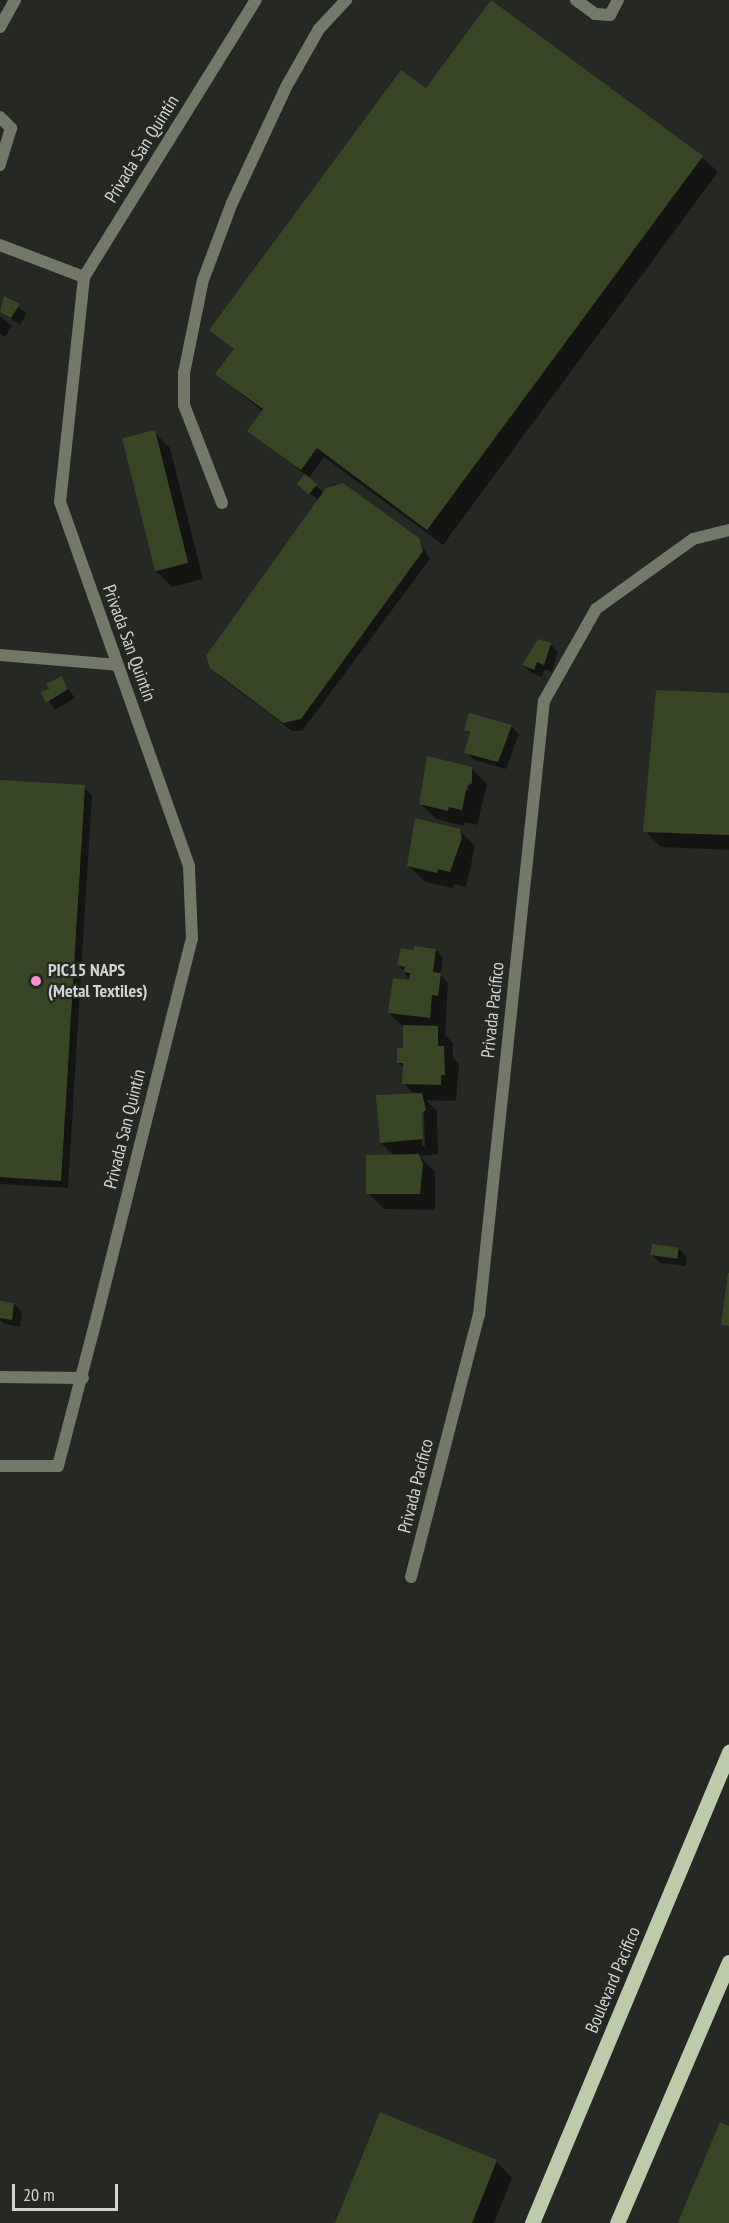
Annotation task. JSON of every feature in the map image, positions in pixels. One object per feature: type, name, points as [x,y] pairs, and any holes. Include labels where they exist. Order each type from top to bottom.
[{"type":"main road","name":"Boulevard Pacífico","points":[[532,2223],[729,1752]]},
{"type":"main road","points":[[617,2223],[729,1962]]},
{"type":"street","points":[[0,27],[15,0]]},
{"type":"street","name":"Privada San Quintín","points":[[0,1466],[58,1466],[83,1378],[192,939],[189,866],[60,502],[84,277],[256,0]]},
{"type":"street","points":[[222,503],[184,405],[184,373],[203,280],[232,202],[286,87],[319,29],[346,0]]},
{"type":"street","points":[[576,0],[595,14],[610,15],[618,0]]},
{"type":"street","points":[[0,117],[11,128],[0,165]]},
{"type":"street","points":[[0,245],[84,277]]},
{"type":"street","name":"Privada Pacífico","points":[[411,1577],[479,1315],[544,701],[596,609],[693,539],[729,530]]},
{"type":"street","points":[[0,655],[118,664]]},
{"type":"street","points":[[0,1377],[83,1378]]},
{"type":"building","points":[[491,0],[703,156],[427,530],[317,448],[301,470],[247,431],[263,409],[215,374],[234,349],[209,330],[401,70],[426,88]]},
{"type":"building","points":[[4,296],[20,304],[11,318],[0,312]]},
{"type":"building","points":[[155,430],[188,563],[155,571],[122,438]]},
{"type":"building","points":[[305,474],[317,484],[309,494],[297,484]]},
{"type":"building","points":[[343,483],[419,538],[423,551],[301,719],[283,723],[210,668],[206,656],[326,488]]},
{"type":"building","points":[[538,639],[551,643],[544,665],[537,662],[534,670],[522,665]]},
{"type":"building","points":[[62,676],[68,689],[46,703],[41,692],[49,689],[46,684]]},
{"type":"building","points":[[656,690],[729,693],[729,835],[643,832]]},
{"type":"building","points":[[469,713],[512,725],[498,762],[464,753],[470,732],[464,730]]},
{"type":"building","points":[[427,756],[472,767],[472,783],[467,786],[462,810],[449,807],[448,811],[419,804]]},
{"type":"building","name":"PIC15 NAPS (Metal Textiles)","points":[[0,780],[85,785],[61,1181],[0,1177]]},
{"type":"building","points":[[415,818],[460,829],[462,838],[450,872],[438,869],[437,873],[407,866]]},
{"type":"building","points":[[414,946],[436,949],[433,972],[441,973],[438,996],[432,995],[430,1018],[388,1013],[393,978],[409,980],[410,973],[403,972],[405,967],[397,965],[401,948],[414,950]]},
{"type":"building","points":[[403,1025],[438,1026],[438,1046],[444,1046],[445,1075],[441,1075],[441,1085],[402,1084],[403,1063],[397,1063],[397,1048],[403,1048]]},
{"type":"building","points":[[422,1093],[426,1110],[422,1113],[423,1139],[380,1143],[376,1095]]},
{"type":"building","points":[[419,1154],[423,1164],[420,1194],[366,1194],[366,1155]]},
{"type":"building","points":[[652,1244],[679,1248],[677,1259],[650,1255]]},
{"type":"building","points":[[729,1273],[729,1326],[721,1325]]},
{"type":"building","points":[[0,1301],[14,1303],[12,1320],[0,1318]]},
{"type":"building","points":[[380,2112],[497,2160],[472,2223],[335,2223]]},
{"type":"building","points":[[720,2122],[729,2126],[729,2223],[678,2222]]},
{"type":"place","name":"PIC15 NAPS (Metal Textiles)","points":[[36,981]]}]
